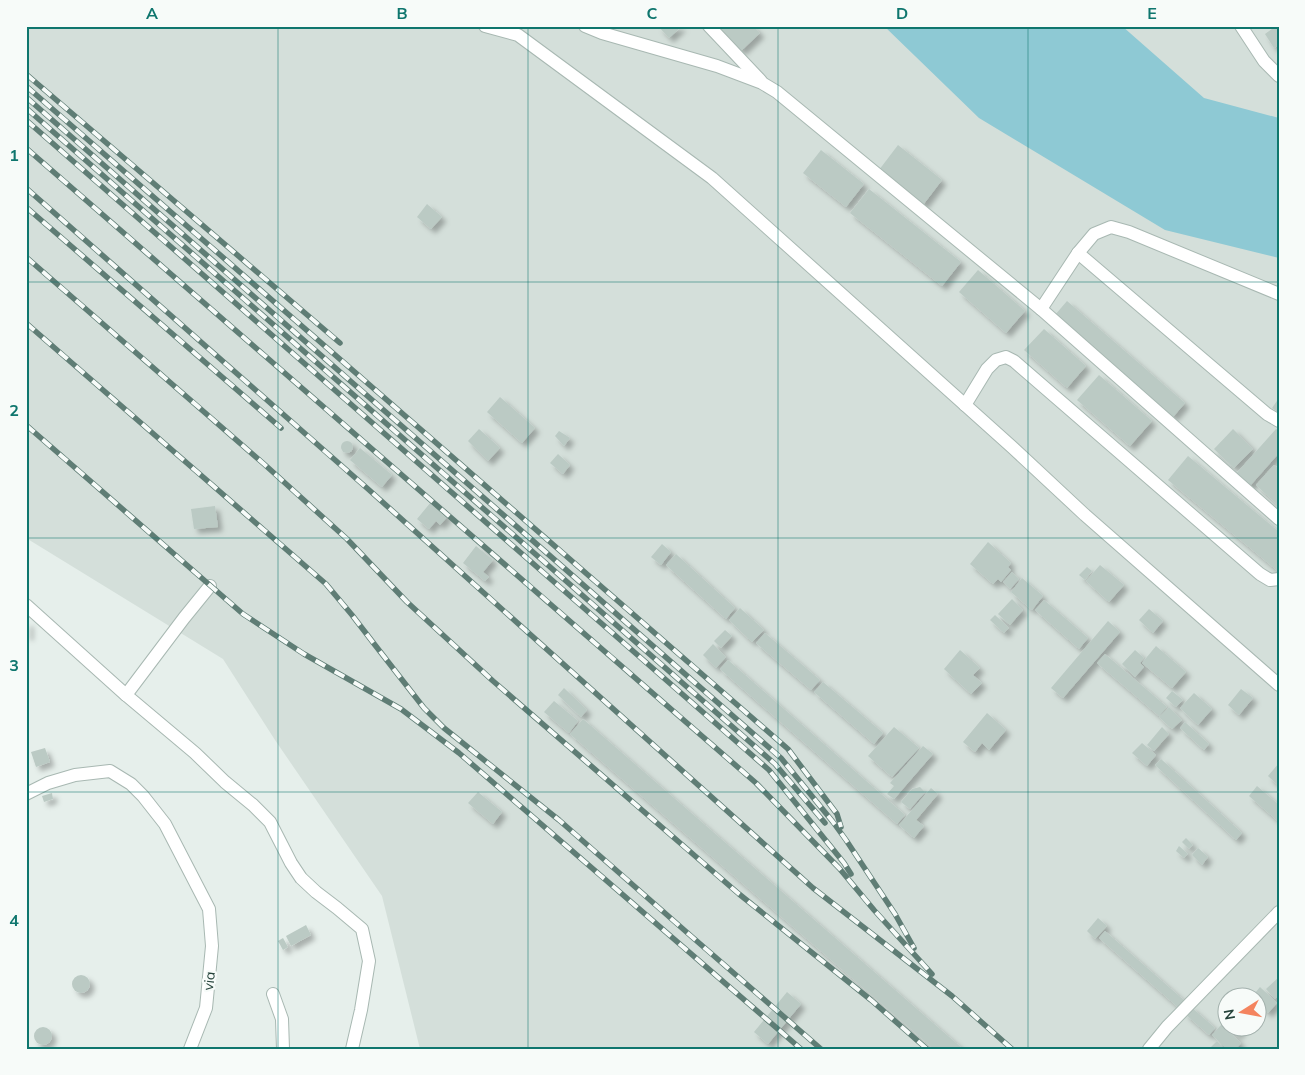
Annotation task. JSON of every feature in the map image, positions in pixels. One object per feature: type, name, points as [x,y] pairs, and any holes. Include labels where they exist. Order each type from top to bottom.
[{"type":"street","points":[[485,26],[518,35],[712,178],[1085,515],[1279,685]]},
{"type":"street","points":[[585,26],[602,34],[716,66],[762,83],[777,92],[1041,309],[1279,519]]},
{"type":"street","points":[[709,26],[762,83]]},
{"type":"street","points":[[1241,26],[1264,60],[1279,76]]},
{"type":"street","points":[[1041,309],[1078,253],[1094,234],[1111,227],[1129,232],[1279,294]]},
{"type":"street","points":[[1078,253],[1259,408],[1279,421]]},
{"type":"street","points":[[964,405],[987,369],[996,360],[1006,357],[1014,361],[1260,574],[1270,580],[1279,579]]},
{"type":"street","points":[[126,695],[210,586]]},
{"type":"street","points":[[26,605],[253,805],[270,822],[301,878],[362,929],[369,960],[361,1010],[352,1049]]},
{"type":"street","name":"via","points":[[26,794],[48,783],[75,775],[110,771],[131,784],[143,796],[164,824],[209,910],[212,946],[206,1008],[190,1049]]},
{"type":"street","points":[[1149,1049],[1166,1028],[1279,912]]},
{"type":"street","points":[[273,994],[282,1019],[282,1049]]},
{"type":"shaded area","points":[[26,26],[1279,26],[1279,1049],[420,1049],[382,896],[275,740],[223,659],[26,538]]},
{"type":"water","points":[[884,26],[1122,26],[1204,98],[1279,118],[1279,258],[1165,230],[979,118]]},
{"type":"building","points":[[658,26],[682,26],[669,38]]},
{"type":"building","points":[[718,26],[753,26],[760,33],[741,51]]},
{"type":"building","points":[[1279,26],[1279,45],[1274,48],[1265,34]]},
{"type":"building","points":[[898,145],[942,180],[923,205],[879,170]]},
{"type":"building","points":[[821,150],[864,184],[846,207],[803,173]]},
{"type":"building","points":[[869,189],[961,262],[942,286],[850,213]]},
{"type":"building","points":[[427,204],[442,217],[431,229],[417,217]]},
{"type":"building","points":[[978,270],[1025,311],[1006,333],[959,292]]},
{"type":"building","points":[[1067,301],[1185,403],[1173,417],[1055,315]]},
{"type":"building","points":[[1044,329],[1086,366],[1067,388],[1024,350]]},
{"type":"building","points":[[1099,375],[1152,421],[1130,446],[1077,400]]},
{"type":"building","points":[[500,397],[535,428],[522,443],[487,412]]},
{"type":"building","points":[[1279,398],[1279,413],[1272,408]]},
{"type":"building","points":[[479,429],[500,448],[488,461],[468,441]]},
{"type":"building","points":[[1233,429],[1253,449],[1234,468],[1214,449]]},
{"type":"building","points":[[1276,429],[1279,431],[1279,453],[1249,487],[1235,475]]},
{"type":"building","points":[[559,431],[570,438],[564,446],[555,436]]},
{"type":"building","points":[[345,441],[349,441],[353,447],[349,453],[345,453],[341,449],[341,445]]},
{"type":"building","points":[[360,448],[392,475],[382,487],[350,460]]},
{"type":"building","points":[[558,454],[570,465],[563,474],[550,463]]},
{"type":"building","points":[[1188,456],[1279,532],[1279,572],[1168,480]]},
{"type":"building","points":[[1274,465],[1279,469],[1279,506],[1256,485]]},
{"type":"building","points":[[431,502],[448,516],[440,525],[436,521],[429,529],[417,519]]},
{"type":"building","points":[[215,506],[218,527],[194,529],[191,509]]},
{"type":"building","points":[[988,542],[1011,563],[1008,567],[1011,570],[1001,582],[998,579],[993,584],[970,564]]},
{"type":"building","points":[[662,544],[671,552],[661,565],[651,557]]},
{"type":"building","points":[[476,546],[493,560],[483,572],[489,577],[485,581],[463,563]]},
{"type":"building","points":[[676,554],[735,608],[726,619],[666,565]]},
{"type":"building","points":[[1100,565],[1124,585],[1109,602],[1086,581]]},
{"type":"building","points":[[1087,567],[1092,571],[1085,580],[1079,575]]},
{"type":"building","points":[[1012,572],[1019,579],[1010,589],[1003,582]]},
{"type":"building","points":[[1022,578],[1043,596],[1032,610],[1011,592]]},
{"type":"building","points":[[1012,599],[1023,610],[1010,625],[998,614]]},
{"type":"building","points":[[1044,600],[1088,638],[1079,649],[1035,610]]},
{"type":"building","points":[[740,608],[764,630],[752,642],[729,620]]},
{"type":"building","points":[[1149,609],[1163,621],[1153,633],[1139,620]]},
{"type":"building","points":[[995,615],[1009,628],[1004,633],[990,620]]},
{"type":"building","points":[[1108,621],[1120,632],[1063,698],[1051,688]]},
{"type":"building","points":[[26,622],[29,622],[29,636],[26,636]]},
{"type":"building","points":[[725,630],[732,636],[721,648],[714,641]]},
{"type":"building","points":[[765,633],[820,680],[811,690],[756,643]]},
{"type":"building","points":[[713,644],[726,657],[716,668],[703,655]]},
{"type":"building","points":[[1156,646],[1186,672],[1172,688],[1142,663]]},
{"type":"building","points":[[960,650],[980,668],[973,675],[982,683],[971,694],[944,669]]},
{"type":"building","points":[[1135,650],[1144,658],[1140,663],[1144,667],[1135,677],[1122,664]]},
{"type":"building","points":[[1105,654],[1167,707],[1159,716],[1097,663]]},
{"type":"building","points":[[728,660],[905,815],[897,824],[720,669]]},
{"type":"building","points":[[823,682],[883,733],[874,744],[814,692]]},
{"type":"building","points":[[564,688],[587,710],[581,717],[558,695]]},
{"type":"building","points":[[1241,689],[1253,698],[1239,715],[1228,705]]},
{"type":"building","points":[[1172,691],[1183,700],[1176,707],[1166,698]]},
{"type":"building","points":[[1194,693],[1212,709],[1198,725],[1180,708]]},
{"type":"building","points":[[554,701],[578,721],[569,733],[544,712]]},
{"type":"building","points":[[1169,707],[1182,720],[1172,729],[1159,717]]},
{"type":"building","points":[[987,713],[1006,730],[989,750],[982,743],[975,752],[963,742]]},
{"type":"building","points":[[583,719],[963,1049],[934,1049],[570,734]]},
{"type":"building","points":[[1185,722],[1209,744],[1204,750],[1180,728]]},
{"type":"building","points":[[894,727],[919,748],[892,777],[868,756]]},
{"type":"building","points":[[1162,727],[1169,734],[1154,751],[1147,745]]},
{"type":"building","points":[[1142,743],[1156,755],[1147,766],[1132,753]]},
{"type":"building","points":[[923,746],[933,754],[894,799],[887,794],[894,786],[890,783]]},
{"type":"building","points":[[45,748],[50,762],[36,767],[31,752]]},
{"type":"building","points":[[1161,759],[1242,833],[1236,840],[1155,765]]},
{"type":"building","points":[[1279,763],[1279,786],[1268,776]]},
{"type":"building","points":[[1257,786],[1279,805],[1279,822],[1249,796]]},
{"type":"building","points":[[920,787],[925,792],[910,809],[901,802],[912,789]]},
{"type":"building","points":[[931,788],[938,794],[916,820],[924,826],[914,838],[899,825]]},
{"type":"building","points":[[478,792],[502,812],[493,824],[468,803]]},
{"type":"building","points":[[52,793],[53,799],[44,802],[42,796]]},
{"type":"building","points":[[1186,838],[1193,845],[1189,849],[1182,842]]},
{"type":"building","points":[[1179,846],[1188,854],[1184,858],[1176,851]]},
{"type":"building","points":[[1198,848],[1208,857],[1202,865],[1192,855]]},
{"type":"building","points":[[1098,918],[1107,926],[1095,939],[1087,931]]},
{"type":"building","points":[[306,925],[311,935],[291,946],[286,936]]},
{"type":"building","points":[[1105,931],[1186,1002],[1180,1009],[1099,938]]},
{"type":"building","points":[[283,938],[288,947],[283,950],[278,941]]},
{"type":"building","points":[[81,975],[87,978],[90,984],[87,990],[81,993],[75,990],[72,984],[75,978]]},
{"type":"building","points":[[1279,977],[1279,995],[1275,999],[1267,988]]},
{"type":"building","points":[[787,992],[801,1004],[768,1044],[754,1032]]},
{"type":"building","points":[[1268,995],[1277,1003],[1268,1013]]},
{"type":"building","points":[[1190,1006],[1215,1028],[1209,1035],[1184,1013]]},
{"type":"building","points":[[43,1027],[49,1030],[52,1036],[49,1042],[43,1045],[37,1042],[34,1036],[37,1030]]},
{"type":"building","points":[[1218,1028],[1218,1038],[1235,1038],[1241,1043],[1236,1049],[1227,1049],[1212,1035]]},
{"type":"building","points":[[1217,1041],[1224,1049],[1209,1049]]},
{"type":"railway","points":[[26,74],[340,343]]},
{"type":"railway","points":[[26,86],[788,749],[837,814],[841,827]]},
{"type":"railway","points":[[26,97],[781,758],[846,840],[895,914],[914,948]]},
{"type":"railway","points":[[26,108],[775,764],[825,823]]},
{"type":"railway","points":[[26,120],[769,770],[851,874]]},
{"type":"railway","points":[[26,148],[756,783],[839,868],[932,974]]},
{"type":"railway","points":[[26,188],[368,489],[813,888],[952,996],[1012,1049]]},
{"type":"railway","points":[[26,207],[281,428]]},
{"type":"railway","points":[[26,257],[264,464],[347,539],[407,602],[493,681],[739,894],[871,1000],[927,1049]]},
{"type":"railway","points":[[26,323],[326,584],[424,708],[444,728],[559,820],[821,1049]]},
{"type":"railway","points":[[26,425],[243,614],[304,654],[401,709],[459,753],[801,1049]]}]
